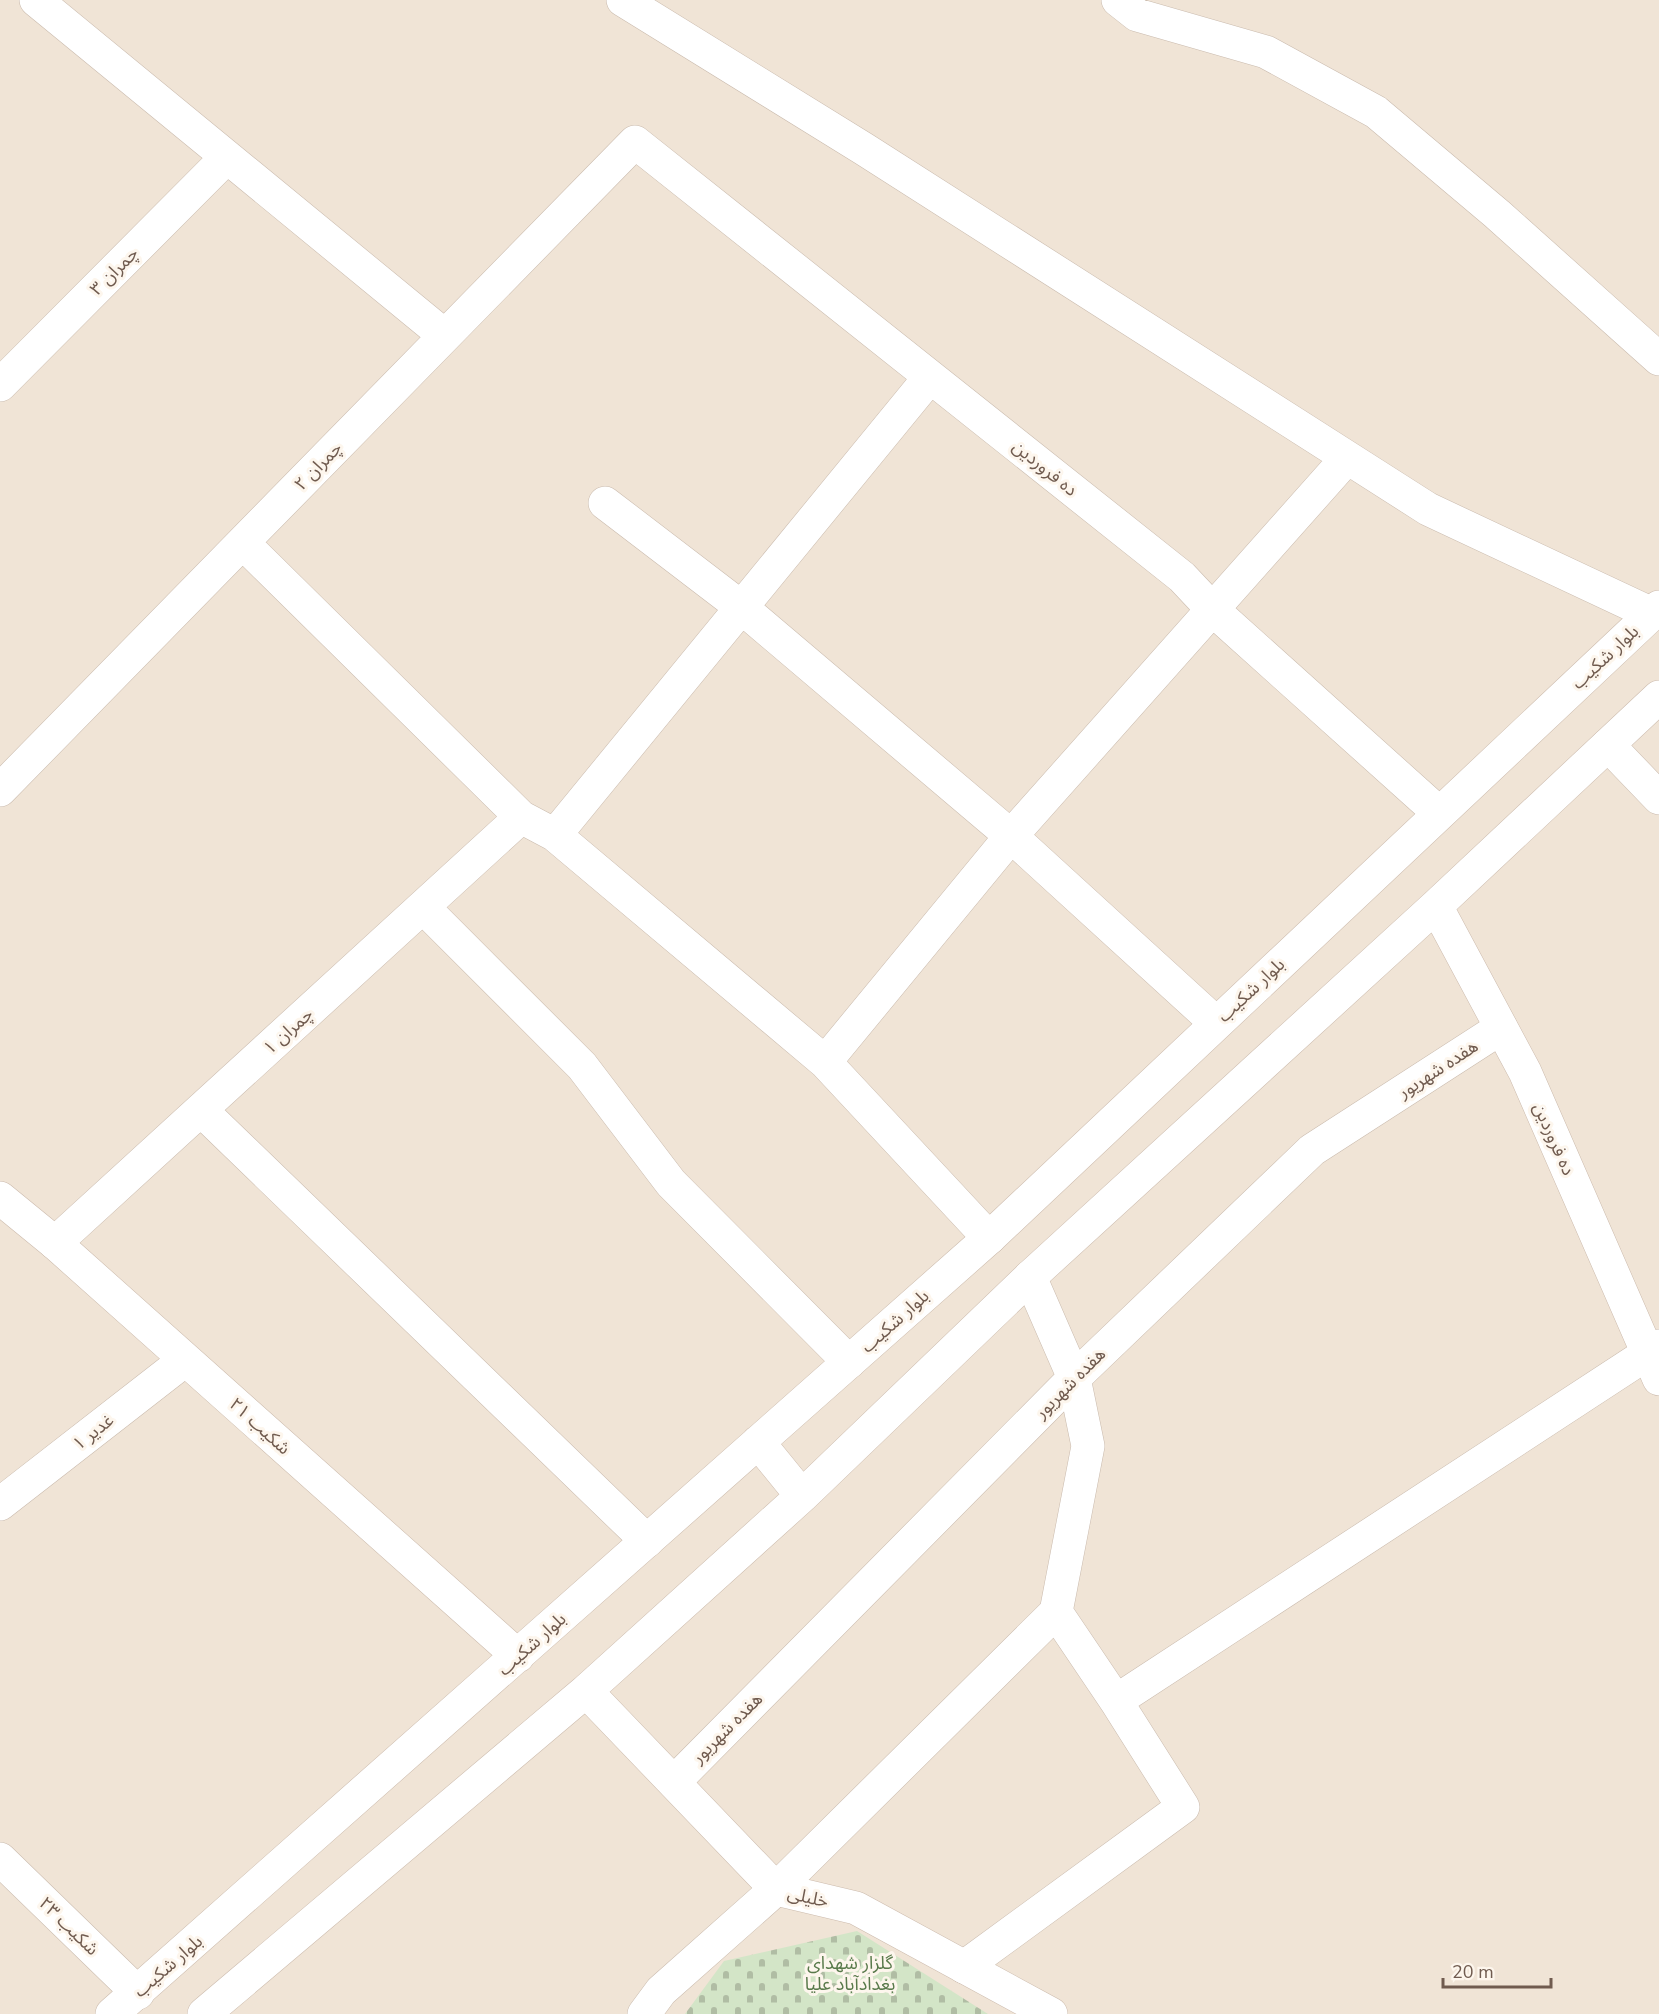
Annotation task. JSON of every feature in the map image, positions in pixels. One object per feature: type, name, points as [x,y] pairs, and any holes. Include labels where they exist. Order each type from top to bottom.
[{"type":"street","points":[[36,0],[445,336]]},
{"type":"street","points":[[623,0],[864,149],[1428,509],[1656,610]]},
{"type":"street","points":[[1118,0],[1137,15],[1266,52],[1376,112],[1497,214],[1659,360]]},
{"type":"street","name":"چمران ۲","points":[[0,790],[635,142]]},
{"type":"street","name":"ده فروردین","points":[[635,142],[1182,577],[1213,610],[1439,813]]},
{"type":"street","name":"چمران ۳","points":[[0,385],[227,157]]},
{"type":"street","points":[[555,836],[930,376]]},
{"type":"street","points":[[825,1062],[1011,836],[1347,458]]},
{"type":"street","points":[[604,503],[741,608],[1011,836],[1216,1023]]},
{"type":"street","points":[[243,543],[521,817],[555,836],[825,1062],[989,1238]]},
{"type":"street","name":"بلوار شکیب","points":[[112,2014],[989,1238],[1656,610]]},
{"type":"street","points":[[204,2014],[586,1691],[802,1496],[1030,1277],[1436,906],[1659,697]]},
{"type":"street","points":[[1608,745],[1659,798]]},
{"type":"street","name":"چمران ۱","points":[[55,1243],[521,817]]},
{"type":"street","name":"ده فروردین","points":[[1436,906],[1524,1072],[1655,1359]]},
{"type":"street","points":[[423,907],[582,1066],[671,1183],[849,1362]]},
{"type":"street","name":"هفده شهریور","points":[[674,1782],[1074,1378],[1312,1150],[1501,1028]]},
{"type":"street","points":[[201,1110],[647,1542]]},
{"type":"street","name":"شکیب ۲۱","points":[[0,1198],[55,1243],[518,1656]]},
{"type":"street","points":[[644,2014],[661,1991],[777,1889],[1056,1612],[1088,1446],[1074,1378],[1030,1277]]},
{"type":"street","points":[[1116,1701],[1655,1359]]},
{"type":"street","name":"غدیر ۱","points":[[0,1504],[186,1360]]},
{"type":"street","points":[[758,1442],[802,1496]]},
{"type":"street","points":[[964,1967],[1183,1807],[1056,1612]]},
{"type":"street","name":"خلیلی","points":[[586,1691],[777,1889],[856,1908],[1051,2014]]},
{"type":"street","name":"شکیب ۲۳","points":[[0,1859],[138,1993]]},
{"type":"shaded area","points":[[0,0],[1659,0],[1659,2014],[0,2014]]},
{"type":"green space","name":"گلزار شهدای بغدادآباد علیا","points":[[857,1931],[988,2014],[685,2014],[724,1961]]}]
